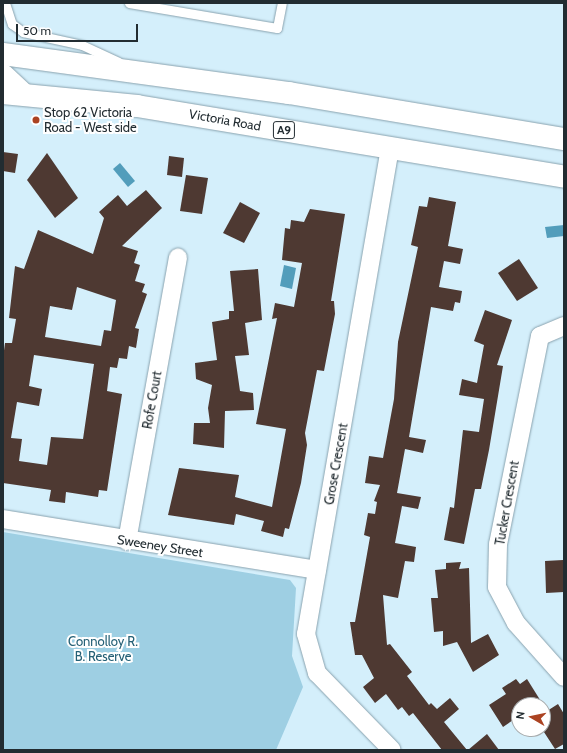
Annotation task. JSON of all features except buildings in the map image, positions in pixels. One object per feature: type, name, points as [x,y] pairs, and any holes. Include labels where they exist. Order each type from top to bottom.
[{"type":"highway","points":[[3,54],[137,71],[564,139]]},
{"type":"highway","points":[[3,75],[12,93]]},
{"type":"highway","name":"Victoria Road","points":[[12,93],[137,106],[564,177]]},
{"type":"street","name":"Grose Crescent","points":[[390,148],[306,634],[316,673],[392,750]]},
{"type":"street","name":"Rofe Court","points":[[127,541],[178,258]]},
{"type":"street","name":"Tucker Crescent","points":[[564,326],[540,336],[498,544],[497,587],[516,623],[564,677]]},
{"type":"street","name":"Sweeney Street","points":[[3,519],[127,541],[317,570]]},
{"type":"lane","points":[[5,3],[12,24],[23,32],[82,45],[137,71]]},
{"type":"lane","points":[[129,3],[277,28],[282,3]]},
{"type":"green space","name":"Connolloy R. B. Reserve","points":[[3,532],[290,580],[296,588],[292,656],[303,687],[276,750],[3,750]]},
{"type":"shaded area","points":[[120,163],[135,181],[128,187],[113,169]]},
{"type":"shaded area","points":[[564,225],[564,236],[547,238],[545,227]]},
{"type":"shaded area","points":[[284,265],[296,268],[292,289],[280,286]]},
{"type":"place","name":"Stop 62 Victoria Road - West side","points":[[36,120]]}]
